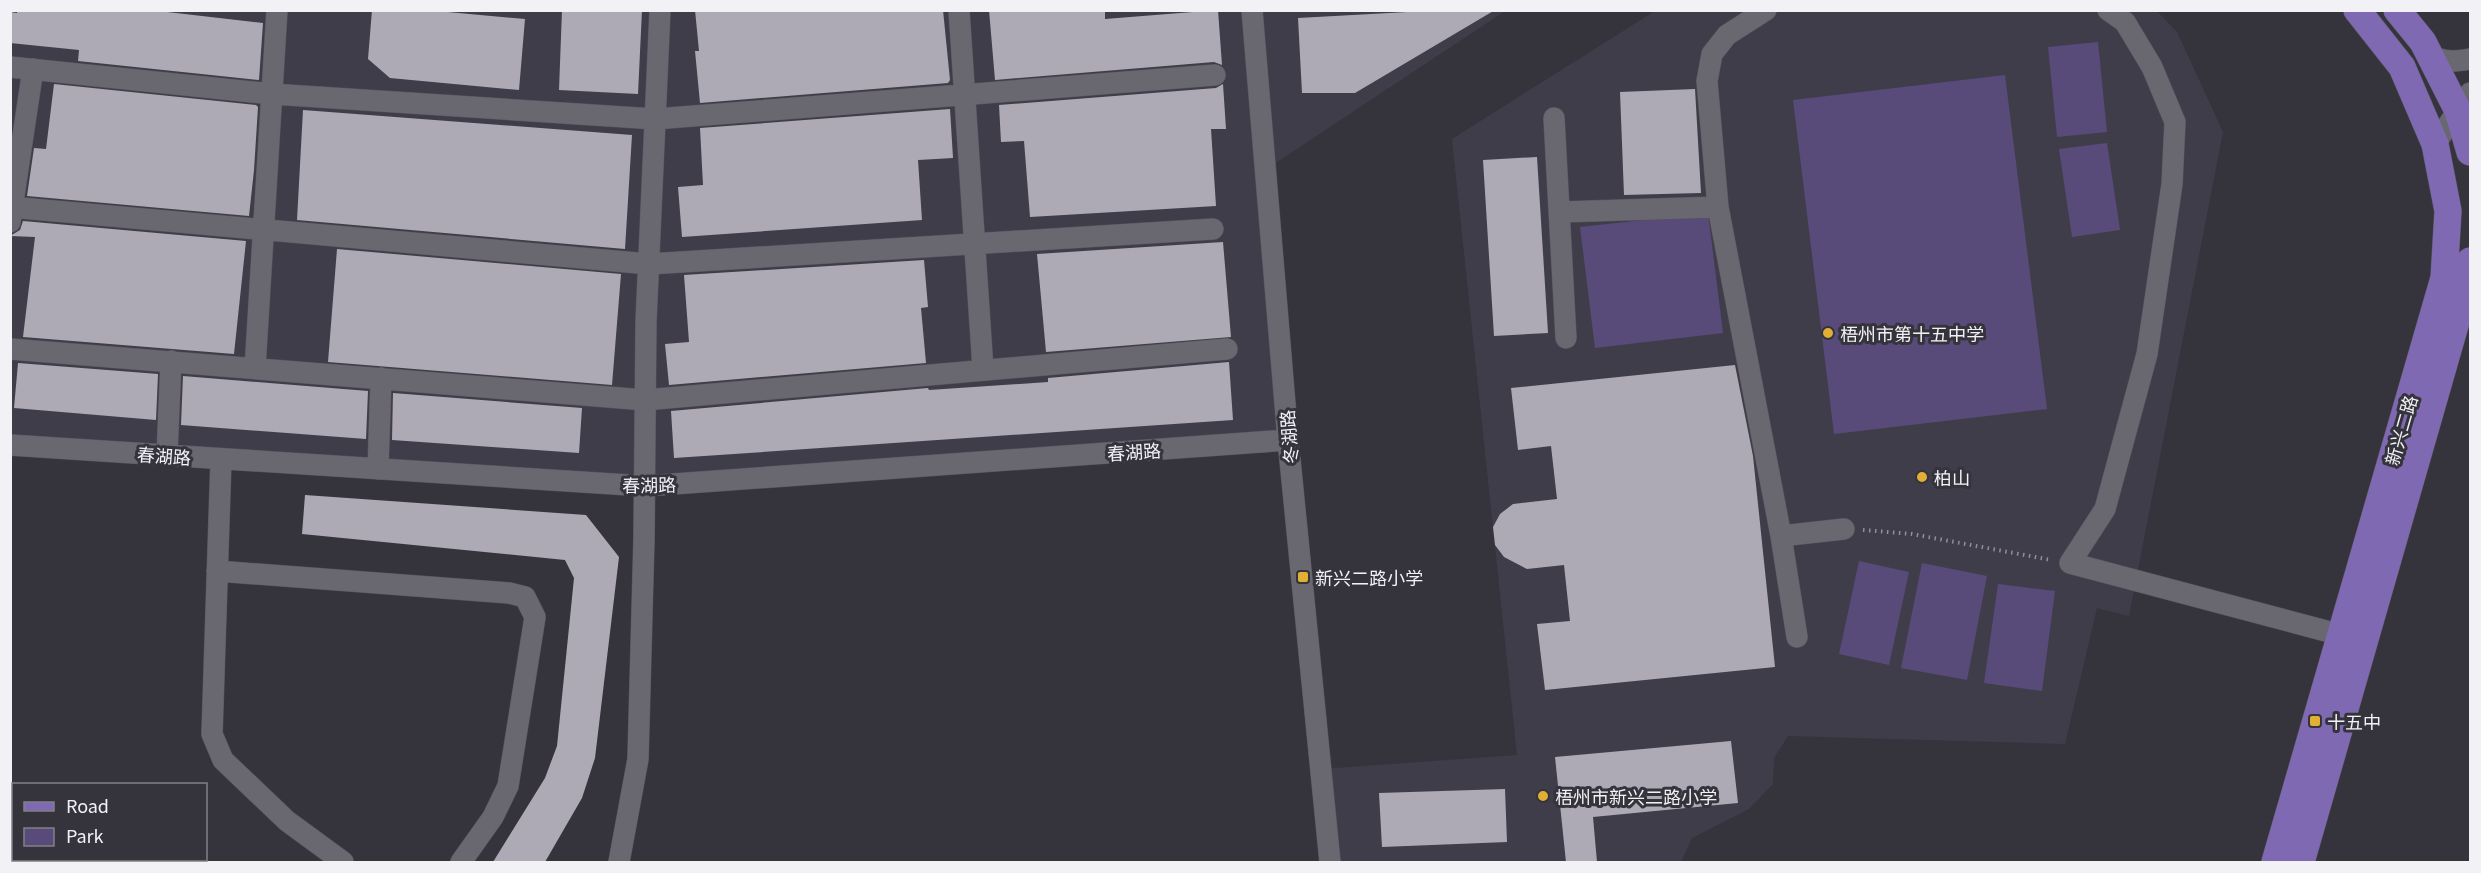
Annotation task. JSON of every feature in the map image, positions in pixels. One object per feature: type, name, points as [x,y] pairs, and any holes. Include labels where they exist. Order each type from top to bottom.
[{"type":"main road","name":"新兴二路","points":[[2275,862],[2444,278],[2448,211],[2435,144],[2402,67],[2356,10]]},
{"type":"main road","points":[[2397,10],[2464,102],[2470,152]]},
{"type":"main road","name":"新兴二路","points":[[2301,862],[2461,305],[2470,261]]},
{"type":"street","points":[[255,368],[277,10]]},
{"type":"street","points":[[619,862],[638,759],[645,400],[660,10]]},
{"type":"street","points":[[959,10],[983,369]]},
{"type":"street","name":"冬湖路","points":[[1252,10],[1288,440],[1330,862]]},
{"type":"street","points":[[1766,10],[1726,35],[1712,54],[1707,81],[1718,207],[1781,536],[1797,636]]},
{"type":"street","points":[[2108,10],[2125,22],[2152,67],[2175,122],[2172,184],[2147,354],[2105,509],[2070,563],[2341,635]]},
{"type":"street","points":[[2429,55],[2443,61],[2453,62],[2470,59]]},
{"type":"street","points":[[10,67],[272,94],[655,119],[1215,75]]},
{"type":"street","points":[[33,69],[11,212],[264,230],[649,264],[1213,229]]},
{"type":"street","points":[[2435,144],[2464,102]]},
{"type":"street","points":[[1554,118],[1566,338]]},
{"type":"street","points":[[1560,212],[1718,207]]},
{"type":"street","points":[[10,349],[645,400],[1227,349]]},
{"type":"street","points":[[167,455],[171,361]]},
{"type":"street","points":[[378,469],[381,378]]},
{"type":"street","name":"春湖路","points":[[10,445],[645,486],[1288,440]]},
{"type":"street","points":[[221,459],[212,734],[223,760],[287,821],[343,862]]},
{"type":"street","points":[[1781,536],[1844,529]]},
{"type":"street","points":[[217,571],[510,593],[525,597],[536,617],[508,786],[493,817],[461,862]]},
{"type":"path","points":[[1844,529],[1912,534],[2070,563]]},
{"type":"shaded area","name":"梧州市第十五中学","points":[[2156,10],[2177,32],[2223,132],[2129,616],[2097,608],[2065,744],[1788,736],[1774,758],[1773,784],[1749,809],[1692,838],[1681,862],[1328,862],[1322,769],[1517,755],[1452,139],[1655,11]]},
{"type":"shaded area","points":[[10,11],[1505,11],[1265,170],[1288,440],[645,486],[11,445]]},
{"type":"green space","points":[[2098,42],[2107,132],[2057,137],[2048,47]]},
{"type":"green space","points":[[2005,75],[2047,409],[1834,434],[1793,100]]},
{"type":"green space","points":[[2107,143],[2120,230],[2072,237],[2059,149]]},
{"type":"green space","points":[[1708,213],[1723,333],[1595,348],[1580,227]]},
{"type":"green space","points":[[1859,561],[1909,572],[1889,665],[1839,654]]},
{"type":"green space","points":[[1922,563],[1987,576],[1967,680],[1901,668]]},
{"type":"green space","points":[[1998,584],[2055,591],[2042,691],[1984,683]]},
{"type":"building","points":[[17,10],[150,10],[263,23],[259,80],[78,61],[79,50],[10,43],[10,12],[17,13]]},
{"type":"building","points":[[372,10],[426,10],[525,19],[519,90],[390,78],[368,59]]},
{"type":"building","points":[[562,10],[642,10],[638,94],[559,90]]},
{"type":"building","points":[[695,10],[943,10],[950,80],[948,83],[700,103],[695,51],[699,51]]},
{"type":"building","points":[[989,10],[1105,10],[1105,19],[1218,10],[1222,65],[1214,62],[995,80]]},
{"type":"building","points":[[1444,10],[1495,10],[1355,93],[1302,93],[1298,18]]},
{"type":"building","points":[[54,84],[256,105],[258,107],[249,216],[27,196],[34,148],[46,149]]},
{"type":"building","points":[[1223,84],[1226,129],[1211,129],[1216,206],[1030,217],[1024,141],[1001,142],[999,105],[1216,88]]},
{"type":"building","points":[[1695,89],[1701,193],[1624,195],[1620,92]]},
{"type":"building","points":[[950,109],[953,158],[918,160],[922,220],[682,237],[678,187],[703,185],[700,128]]},
{"type":"building","points":[[303,110],[632,135],[625,249],[297,220]]},
{"type":"building","points":[[1537,157],[1548,333],[1494,336],[1483,160]]},
{"type":"building","points":[[23,221],[246,241],[234,354],[23,337],[35,237],[10,236],[20,230]]},
{"type":"building","points":[[1223,242],[1231,337],[1046,352],[1037,254]]},
{"type":"building","points":[[337,249],[621,274],[612,385],[328,362]]},
{"type":"building","points":[[924,260],[928,307],[921,308],[926,363],[669,385],[665,344],[689,342],[684,275]]},
{"type":"building","points":[[1229,362],[1233,420],[674,458],[671,411],[928,388],[929,390],[1048,382],[1048,378]]},
{"type":"building","points":[[18,363],[158,374],[156,420],[14,408]]},
{"type":"building","points":[[1735,365],[1753,456],[1775,667],[1545,690],[1537,624],[1570,621],[1564,565],[1527,569],[1504,557],[1495,545],[1493,527],[1500,514],[1513,504],[1557,499],[1551,446],[1518,450],[1511,388]]},
{"type":"building","points":[[183,376],[368,391],[366,439],[181,425]]},
{"type":"building","points":[[393,393],[582,408],[579,453],[392,440]]},
{"type":"building","points":[[305,495],[586,515],[619,557],[595,758],[582,798],[545,862],[493,862],[545,778],[557,746],[574,578],[565,560],[302,534]]},
{"type":"building","points":[[1731,741],[1738,803],[1593,817],[1597,862],[1566,862],[1555,757]]},
{"type":"building","points":[[1505,789],[1507,842],[1382,847],[1379,793]]},
{"type":"place","name":"梧州市第十五中学","points":[[1828,333]]},
{"type":"place","name":"柏山","points":[[1922,477]]},
{"type":"place","name":"新兴二路小学","points":[[1303,577]]},
{"type":"place","name":"十五中","points":[[2315,721]]},
{"type":"place","name":"梧州市新兴二路小学","points":[[1543,796]]}]
